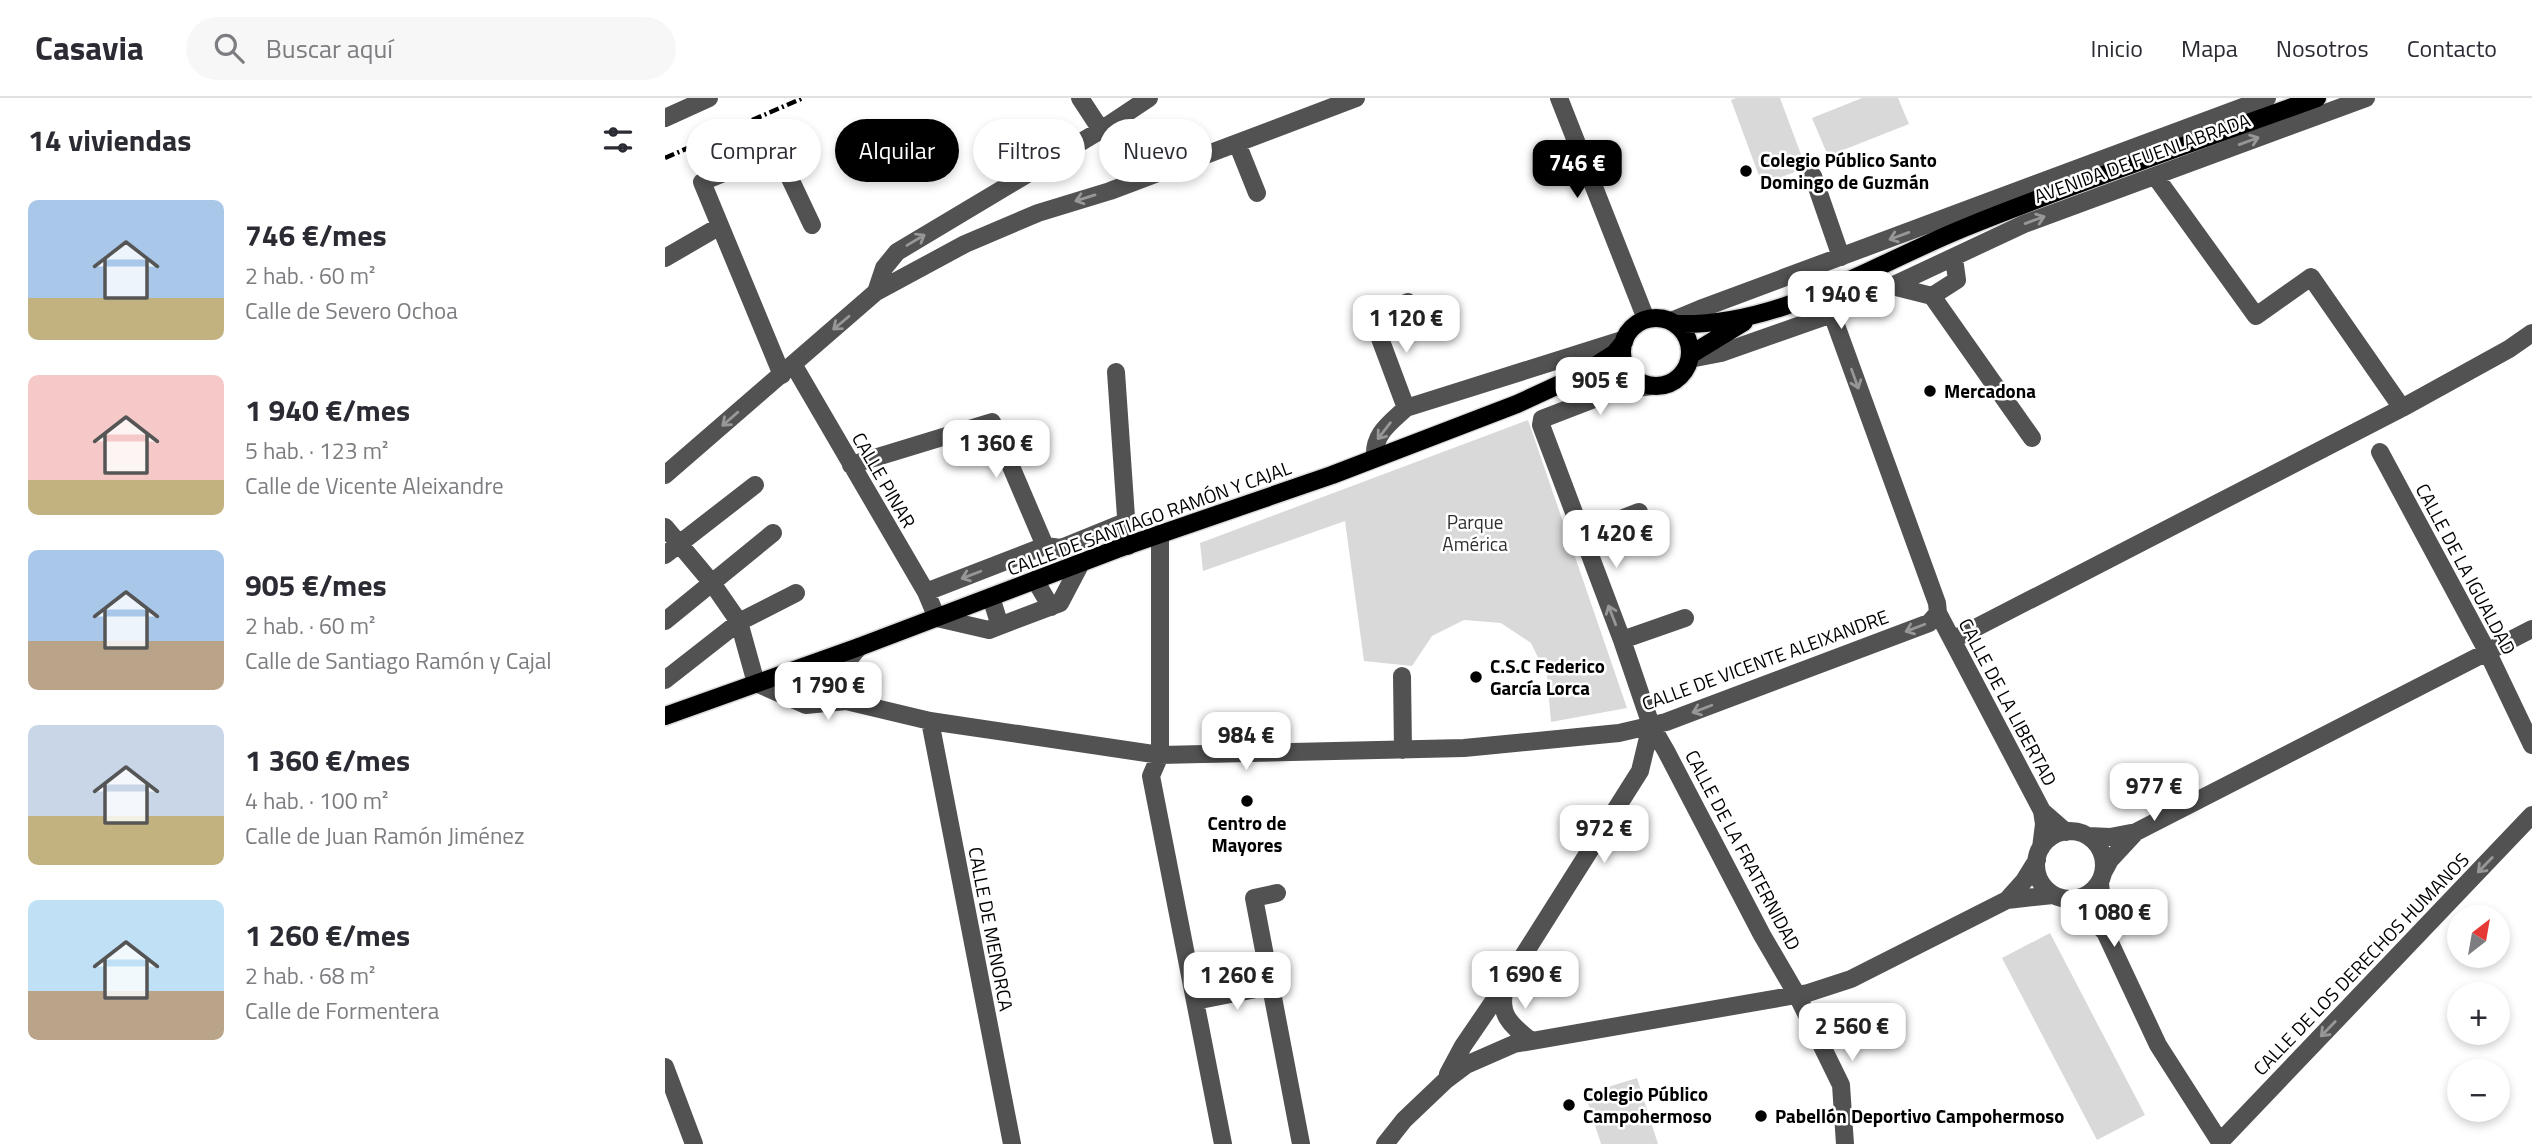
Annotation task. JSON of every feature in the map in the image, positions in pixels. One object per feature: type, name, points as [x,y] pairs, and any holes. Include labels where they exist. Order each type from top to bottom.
[{"type":"main road","name":"AVENIDA DE FUENLABRADA","points":[[1963,220],[2317,98]]},
{"type":"main road","points":[[1673,323],[1687,338],[1690,357],[1682,375],[1668,384],[1642,382],[1624,362],[1624,341],[1636,324],[1659,318],[1673,323],[1721,322],[1759,314],[1824,292],[1963,220]]},
{"type":"main road","points":[[1690,357],[1759,314]]},
{"type":"main road","name":"CALLE DE SANTIAGO RAMÓN Y CAJAL","points":[[665,716],[1375,458],[1554,388],[1615,353],[1624,341]]},
{"type":"main road","name":"CALLE DE SANTIAGO RAMÓN Y CAJAL","points":[[1554,388],[1642,382]]},
{"type":"street","points":[[665,118],[709,98]]},
{"type":"street","points":[[1080,98],[1099,127]]},
{"type":"street","points":[[1118,119],[1149,98]]},
{"type":"street","points":[[665,475],[876,292],[965,244],[1038,213],[1110,191],[1356,98]]},
{"type":"street","points":[[1559,98],[1646,320]]},
{"type":"street","name":"AVENIDA DE FUENLABRADA","points":[[1963,220],[2121,151],[2267,98]]},
{"type":"street","name":"AVENIDA DE FUENLABRADA","points":[[1954,258],[2024,224],[2366,98]]},
{"type":"street","points":[[876,292],[884,268],[897,252],[1099,131]]},
{"type":"street","points":[[1237,143],[1257,193]]},
{"type":"street","name":"CALLE PINAR","points":[[812,225],[777,152],[702,182],[788,369],[851,465],[926,592],[937,618]]},
{"type":"street","points":[[1813,176],[1841,257]]},
{"type":"street","points":[[2155,176],[2256,316],[2311,277],[2402,408]]},
{"type":"street","points":[[1673,323],[1700,309],[1841,257],[1963,220]]},
{"type":"street","points":[[665,258],[720,226]]},
{"type":"street","points":[[1690,357],[1721,353],[1832,314],[1954,258],[1957,280],[1932,296]]},
{"type":"street","points":[[1892,286],[1932,296],[2032,438]]},
{"type":"street","points":[[1824,292],[1937,603],[1938,613]]},
{"type":"street","points":[[1406,408],[1372,317],[1408,302]]},
{"type":"street","points":[[1952,640],[2402,408],[2509,349],[2532,333]]},
{"type":"street","points":[[1375,458],[1374,446],[1380,434],[1406,408],[1624,341]]},
{"type":"street","points":[[1116,372],[1128,546]]},
{"type":"street","name":"CALLE DE LA FRATERNIDAD","points":[[1642,382],[1542,419],[1541,425],[1651,725],[1762,935],[1797,995],[1842,1085],[1845,1144]]},
{"type":"street","points":[[851,465],[992,422],[1045,546]]},
{"type":"street","name":"CALLE DE LA IGUALDAD","points":[[2380,452],[2487,651],[2532,745]]},
{"type":"street","points":[[672,550],[755,485]]},
{"type":"street","points":[[1582,534],[1639,512]]},
{"type":"street","points":[[926,592],[1045,546],[1061,548],[1125,522]]},
{"type":"street","points":[[665,527],[672,550],[712,583],[739,622],[756,684]]},
{"type":"street","points":[[665,621],[772,533]]},
{"type":"street","points":[[1160,534],[1160,755],[1151,776],[1223,1144]]},
{"type":"street","points":[[937,618],[989,630],[1051,607],[1060,603],[1081,563]]},
{"type":"street","points":[[1035,580],[1051,607]]},
{"type":"street","points":[[665,680],[739,622],[796,593]]},
{"type":"street","points":[[991,597],[1000,626]]},
{"type":"street","name":"CALLE DE LA LIBERTAD","points":[[1938,613],[2042,811],[2066,832]]},
{"type":"street","name":"CALLE DE VICENTE ALEIXANDRE","points":[[789,672],[840,698],[930,721],[1160,755],[1477,747],[1619,733],[1679,718],[1929,623],[1938,613]]},
{"type":"street","points":[[1622,640],[1685,618]]},
{"type":"street","points":[[1385,1144],[1404,1119],[1446,1080],[1466,1065],[1514,1044],[1797,995],[1851,979],[2007,900],[2024,881],[2051,837],[2066,832],[2110,837],[2136,832],[2532,628]]},
{"type":"street","points":[[840,698],[839,672],[859,647]]},
{"type":"street","points":[[1402,676],[1403,750]]},
{"type":"street","name":"CALLE DE VICENTE ALEIXANDRE","points":[[756,684],[806,705],[840,698]]},
{"type":"street","name":"CALLE DE MENORCA","points":[[930,721],[1011,1144]]},
{"type":"street","points":[[1446,1080],[1462,1046],[1506,983],[1640,771],[1651,725]]},
{"type":"street","name":"CALLE DE LA LIBERTAD","points":[[2039,854],[2042,811]]},
{"type":"street","name":"CALLE DE LOS DERECHOS HUMANOS","points":[[2105,932],[2158,1045],[2220,1142],[2532,815]]},
{"type":"street","points":[[2007,900],[2090,893],[2110,860],[2136,832]]},
{"type":"street","points":[[2088,836],[2098,845],[2103,857],[2105,932]]},
{"type":"street","points":[[2039,854],[2037,874],[2042,884],[2105,932]]},
{"type":"street","points":[[1277,893],[1254,898],[1301,1144]]},
{"type":"street","points":[[1506,983],[1501,1002],[1510,1023],[1531,1041]]},
{"type":"street","points":[[1195,1001],[1271,986]]},
{"type":"street","points":[[665,1067],[694,1144]]},
{"type":"green space","points":[[1780,98],[1806,168],[1762,184],[1731,100]]},
{"type":"green space","points":[[1862,98],[1898,98],[1909,124],[1828,156],[1812,118]]},
{"type":"green space","name":"Parque América","points":[[1528,420],[1627,708],[1551,722],[1547,676],[1531,643],[1501,623],[1464,620],[1432,636],[1412,666],[1364,661],[1345,521],[1203,571],[1200,543]]},
{"type":"green space","points":[[2050,933],[2145,1115],[2097,1140],[2002,958]]},
{"type":"green space","points":[[1637,1078],[1658,1144],[1601,1144],[1585,1094]]},
{"type":"railway","points":[[665,158],[803,98]]},
{"type":"place","name":"Colegio Público Santo Domingo de Guzmán","points":[[1746,171]]},
{"type":"place","name":"Mercadona","points":[[1930,391]]},
{"type":"place","name":"C.S.C Federico García Lorca","points":[[1476,677]]},
{"type":"place","name":"Centro de Mayores","points":[[1247,801]]},
{"type":"place","name":"Colegio Público Campohermoso","points":[[1569,1105]]},
{"type":"place","name":"Pabellón Deportivo Campohermoso","points":[[1761,1116]]}]
